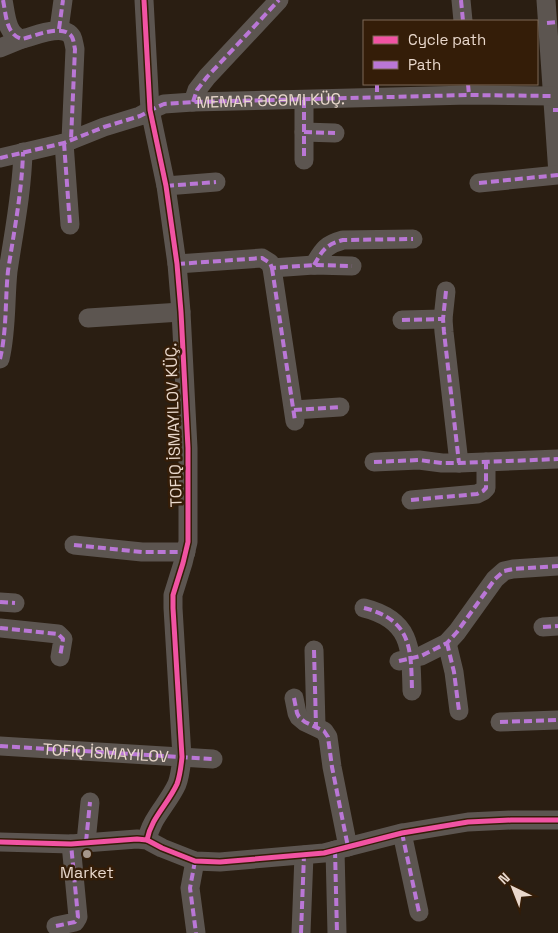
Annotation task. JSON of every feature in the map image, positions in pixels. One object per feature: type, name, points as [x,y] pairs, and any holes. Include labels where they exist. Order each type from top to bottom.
[{"type":"street","points":[[3,0],[10,31],[17,38],[22,39]]},
{"type":"street","points":[[59,29],[63,0]]},
{"type":"street","points":[[144,0],[150,110],[166,186],[177,264],[188,448],[188,542],[173,595],[182,757],[181,772],[177,784],[153,821],[147,840]]},
{"type":"street","points":[[193,102],[207,76],[279,0]]},
{"type":"street","points":[[461,0],[463,20]]},
{"type":"street","points":[[479,182],[558,168],[554,105],[553,22],[546,0]]},
{"type":"street","points":[[0,48],[22,39],[59,29],[70,34],[75,49],[68,141],[70,225]]},
{"type":"street","name":"MEMAR ƏCƏMI KÜÇ.","points":[[0,158],[68,141],[104,127],[127,122],[164,104],[304,100],[377,91],[468,90],[554,105]]},
{"type":"street","points":[[304,100],[304,160]]},
{"type":"street","points":[[304,132],[335,133]]},
{"type":"street","points":[[0,359],[4,336],[3,304],[23,178],[23,152]]},
{"type":"street","points":[[166,186],[216,182]]},
{"type":"street","points":[[314,265],[324,247],[343,240],[413,239]]},
{"type":"street","points":[[177,264],[262,258],[270,263],[295,416],[340,407]]},
{"type":"street","points":[[272,268],[314,265],[352,266]]},
{"type":"street","points":[[446,291],[443,319],[459,463]]},
{"type":"street","points":[[88,318],[181,312]]},
{"type":"street","points":[[402,320],[443,319]]},
{"type":"street","points":[[374,462],[419,460],[459,463],[558,459]]},
{"type":"street","points":[[410,500],[483,492],[486,488],[486,462]]},
{"type":"street","points":[[74,544],[142,552],[186,552]]},
{"type":"street","points":[[405,659],[421,656],[447,642],[457,632],[495,579],[504,571],[558,566]]},
{"type":"street","points":[[364,608],[379,612],[398,623],[404,634],[405,659],[412,691]]},
{"type":"street","points":[[0,628],[58,634],[62,638],[60,657]]},
{"type":"street","points":[[447,642],[454,672],[459,712]]},
{"type":"street","points":[[314,650],[316,726]]},
{"type":"street","points":[[294,698],[299,717],[324,731],[328,737],[341,849],[337,933]]},
{"type":"street","points":[[500,722],[558,720]]},
{"type":"street","points":[[0,746],[213,759]]},
{"type":"street","points":[[56,926],[75,922],[78,917],[79,843],[90,802]]},
{"type":"street","points":[[0,842],[79,843],[126,839],[147,840],[195,861],[220,862],[304,855],[341,849],[402,833],[468,822],[558,820]]},
{"type":"street","points":[[402,833],[419,912]]},
{"type":"street","points":[[301,933],[304,855]]},
{"type":"street","points":[[195,861],[190,888],[196,933]]},
{"type":"marked path","points":[[3,0],[10,29],[17,37],[22,39],[56,31],[63,31],[72,37],[75,49],[71,140]]},
{"type":"marked path","points":[[59,29],[63,0]]},
{"type":"marked path","points":[[193,102],[197,90],[207,77],[279,0]]},
{"type":"marked path","points":[[461,0],[463,20]]},
{"type":"marked path","points":[[547,23],[558,22]]},
{"type":"marked path","points":[[377,85],[377,98]]},
{"type":"marked path","points":[[468,85],[469,95]]},
{"type":"marked path","points":[[0,158],[64,143],[104,127],[140,116],[164,104],[469,95],[552,96]]},
{"type":"marked path","points":[[304,100],[304,160]]},
{"type":"marked path","points":[[553,110],[558,110]]},
{"type":"marked path","points":[[304,132],[335,133]]},
{"type":"marked path","points":[[64,143],[70,225]]},
{"type":"marked path","points":[[0,359],[5,326],[8,271],[19,197],[23,152]]},
{"type":"marked path","points":[[479,183],[558,175]]},
{"type":"marked path","points":[[166,186],[216,182]]},
{"type":"marked path","points":[[314,265],[325,249],[343,240],[413,239]]},
{"type":"marked path","points":[[177,264],[262,258],[270,263],[272,268],[314,265],[352,266]]},
{"type":"marked path","points":[[272,268],[295,421]]},
{"type":"marked path","points":[[446,291],[443,319],[459,463]]},
{"type":"marked path","points":[[402,320],[443,319]]},
{"type":"marked path","points":[[294,410],[340,407]]},
{"type":"marked path","points":[[374,462],[419,460],[459,463],[558,459]]},
{"type":"marked path","points":[[411,500],[477,494],[483,491],[486,488],[486,462]]},
{"type":"marked path","points":[[74,545],[142,552],[186,552]]},
{"type":"marked path","points":[[399,661],[421,656],[447,643],[495,579],[504,571],[558,566]]},
{"type":"marked path","points":[[0,602],[15,603]]},
{"type":"marked path","points":[[364,608],[380,613],[392,620],[406,638],[411,662],[412,691]]},
{"type":"marked path","points":[[543,627],[558,626]]},
{"type":"marked path","points":[[0,628],[58,634],[63,639],[60,657]]},
{"type":"marked path","points":[[447,643],[454,672],[459,711]]},
{"type":"marked path","points":[[314,650],[316,726]]},
{"type":"marked path","points":[[294,698],[299,717],[324,731],[328,737],[348,847]]},
{"type":"marked path","points":[[500,722],[558,720]]},
{"type":"marked path","points":[[0,746],[213,759]]},
{"type":"marked path","points":[[86,842],[90,802]]},
{"type":"marked path","points":[[402,833],[419,912]]},
{"type":"marked path","points":[[56,926],[75,922],[78,917],[71,844]]},
{"type":"marked path","points":[[335,850],[337,933]]},
{"type":"marked path","points":[[301,933],[304,855]]},
{"type":"marked path","points":[[195,861],[190,888],[196,933]]},
{"type":"cycle path","name":"TOFIQ İSMAYILOV KÜÇ.","points":[[144,0],[150,110],[166,186],[177,264],[188,448],[188,542],[173,595],[182,761],[177,784],[152,825],[147,840]]},
{"type":"cycle path","points":[[0,842],[71,844],[137,839],[147,840],[195,861],[220,862],[324,853],[402,833],[468,822],[558,820]]},
{"type":"place","name":"Market","points":[[87,854]]}]
